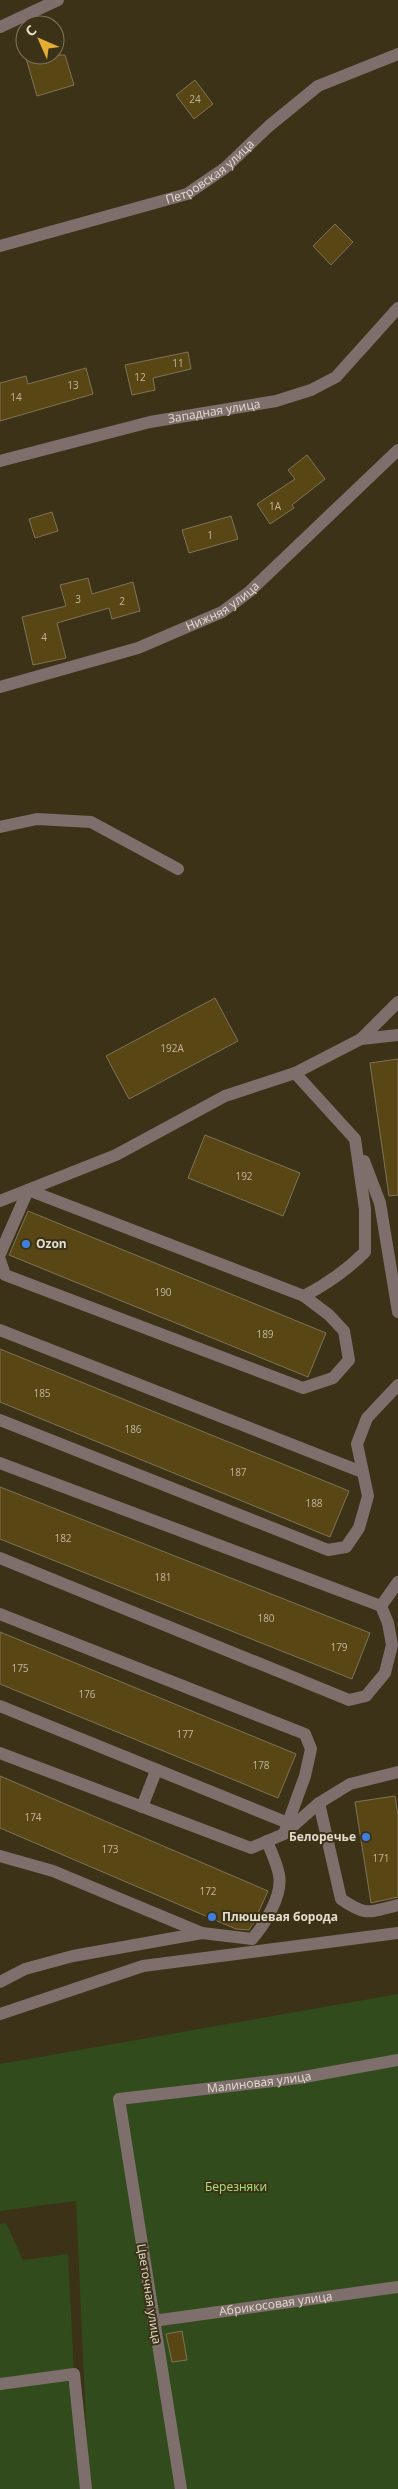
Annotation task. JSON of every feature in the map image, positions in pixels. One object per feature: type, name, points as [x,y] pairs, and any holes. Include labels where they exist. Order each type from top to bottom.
[{"type":"street","points":[[0,27],[58,0]]},
{"type":"street","name":"Петровская улица","points":[[0,246],[187,194],[225,168],[269,126],[318,86],[398,54]]},
{"type":"street","name":"Западная улица","points":[[0,461],[150,422],[276,401],[311,390],[336,377],[398,308]]},
{"type":"street","name":"Нижняя улица","points":[[0,687],[138,648],[222,612],[249,592],[398,450]]},
{"type":"street","points":[[0,828],[37,819],[91,822],[178,869]]},
{"type":"street","points":[[0,1201],[116,1155],[225,1096],[295,1073],[361,1039],[398,1002]]},
{"type":"street","points":[[361,1039],[398,1035]]},
{"type":"street","points":[[295,1073],[355,1139],[380,1203],[398,1312]]},
{"type":"street","points":[[304,1296],[325,1285],[350,1267],[365,1252],[366,1209],[355,1139]]},
{"type":"street","points":[[0,1254],[28,1190]]},
{"type":"street","points":[[0,1260],[5,1274],[303,1388],[333,1378],[349,1360],[344,1331],[329,1315],[304,1296],[28,1190]]},
{"type":"street","points":[[0,1330],[362,1472]]},
{"type":"street","points":[[0,1420],[328,1550],[346,1547],[359,1528],[368,1496],[357,1444],[367,1418],[398,1385]]},
{"type":"street","points":[[0,1463],[381,1606],[388,1623],[392,1645],[385,1673],[366,1696],[349,1700],[0,1558]]},
{"type":"street","points":[[381,1606],[398,1582]]},
{"type":"street","points":[[0,1614],[304,1734],[311,1749],[305,1776],[286,1828]]},
{"type":"street","points":[[0,1706],[286,1828]]},
{"type":"street","points":[[0,1752],[251,1848],[267,1841],[319,1803],[350,1784],[398,1772]]},
{"type":"street","points":[[142,1807],[156,1771]]},
{"type":"street","points":[[319,1803],[342,1899],[358,1911],[371,1912],[398,1905]]},
{"type":"street","points":[[0,1856],[53,1871],[202,1933],[252,1939],[265,1924],[275,1902],[280,1876],[267,1841]]},
{"type":"street","points":[[0,1982],[25,1969],[73,1956],[202,1933]]},
{"type":"street","points":[[0,2014],[143,1966],[398,1933]]},
{"type":"street","name":"Малиновая улица","points":[[119,2099],[299,2078],[398,2060]]},
{"type":"street","name":"Цветочная улица","points":[[119,2099],[181,2489]]},
{"type":"street","name":"Абрикосовая улица","points":[[154,2321],[398,2287]]},
{"type":"street","points":[[0,2384],[74,2374],[86,2489]]},
{"type":"green space","name":"Березняки","points":[[398,1994],[398,2489],[89,2489],[76,2201],[0,2211],[0,2064]]},
{"type":"green space","points":[[6,2223],[23,2260],[68,2254],[74,2374],[86,2489],[0,2489],[0,2224]]},
{"type":"building","points":[[65,55],[74,85],[37,96],[28,65],[65,65]]},
{"type":"building","points":[[195,80],[213,104],[194,119],[176,95]]},
{"type":"building","points":[[335,224],[353,242],[331,265],[313,246]]},
{"type":"building","points":[[188,352],[191,369],[153,378],[155,390],[132,395],[125,365]]},
{"type":"building","points":[[86,368],[93,394],[0,421],[0,383],[26,376],[28,384]]},
{"type":"building","points":[[307,455],[325,479],[292,505],[294,508],[270,524],[257,504],[295,479],[288,470]]},
{"type":"building","points":[[52,512],[58,531],[35,538],[29,519]]},
{"type":"building","points":[[231,516],[238,539],[189,553],[182,530]]},
{"type":"building","points":[[88,578],[92,594],[133,582],[140,611],[112,619],[109,608],[57,623],[66,658],[33,665],[22,617],[66,606],[60,585]]},
{"type":"building","points":[[215,998],[238,1041],[129,1099],[106,1056]]},
{"type":"building","points":[[398,1059],[398,1195],[389,1196],[370,1063]]},
{"type":"building","points":[[205,1135],[300,1173],[283,1216],[188,1178]]},
{"type":"building","points":[[28,1211],[326,1333],[308,1377],[9,1255]]},
{"type":"building","points":[[0,1349],[349,1491],[330,1537],[0,1402]]},
{"type":"building","points":[[0,1487],[370,1633],[352,1679],[0,1539]]},
{"type":"building","points":[[0,1632],[296,1754],[278,1798],[0,1684]]},
{"type":"building","points":[[0,1776],[268,1891],[253,1924],[249,1930],[236,1929],[0,1828]]},
{"type":"building","points":[[395,1796],[398,1816],[398,1897],[371,1903],[355,1802]]},
{"type":"building","points":[[182,2331],[187,2360],[172,2362],[166,2334]]},
{"type":"place","name":"Ozon","points":[[26,1244]]},
{"type":"place","name":"Белоречье","points":[[366,1837]]},
{"type":"place","name":"Плюшевая борода","points":[[212,1917]]}]
